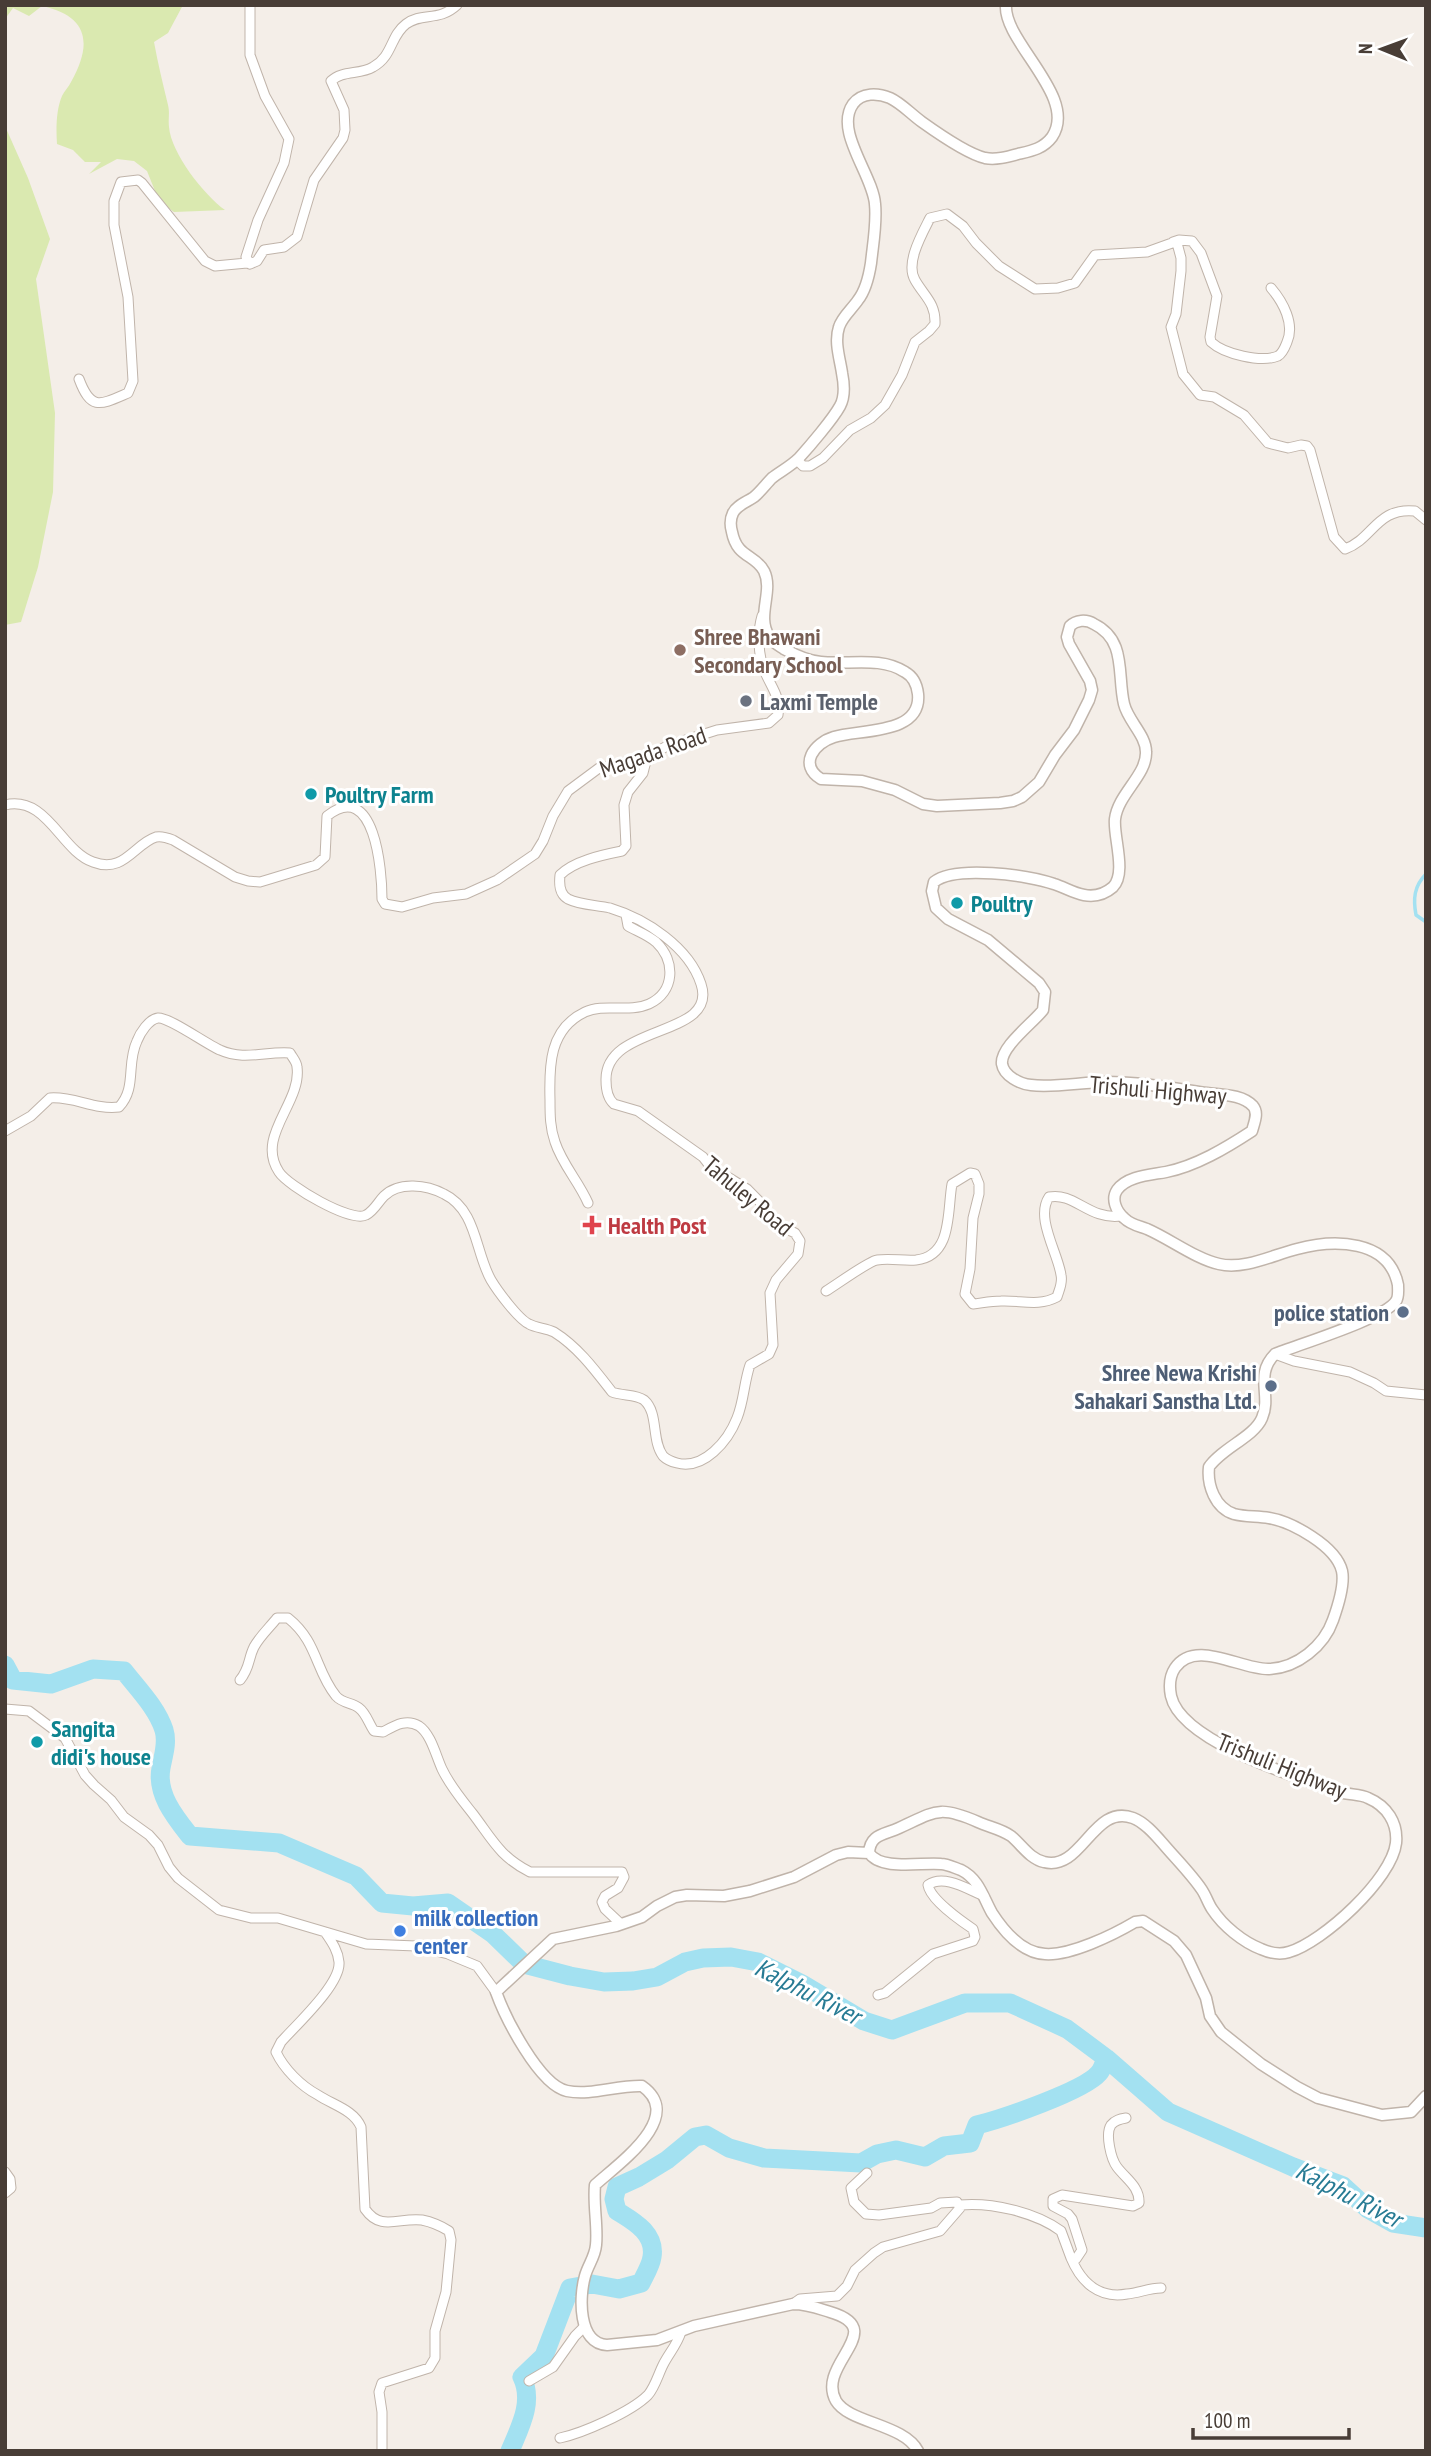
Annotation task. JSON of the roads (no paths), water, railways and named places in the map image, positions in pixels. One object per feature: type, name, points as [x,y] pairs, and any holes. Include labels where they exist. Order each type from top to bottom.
[{"type":"street","points":[[247,263],[246,257],[258,220],[284,163],[289,139],[265,96],[250,55],[250,5]]},
{"type":"street","points":[[79,379],[85,395],[95,402],[103,403],[128,393],[133,381],[128,297],[114,225],[114,201],[121,181],[138,180],[142,183],[205,261],[215,266],[252,264],[264,250],[284,247],[297,237],[314,180],[343,138],[344,110],[331,81],[338,75],[369,70],[379,64],[390,52],[398,32],[411,21],[421,17],[437,17],[457,5]]},
{"type":"street","name":"Trishuli Highway","points":[[1006,5],[1008,22],[1043,76],[1055,106],[1057,123],[1052,136],[1036,150],[1002,158],[987,158],[971,153],[935,131],[892,99],[872,94],[860,97],[853,103],[850,112],[851,141],[870,181],[876,206],[869,274],[860,298],[838,329],[843,380],[841,405],[797,460],[736,508],[730,523],[734,542],[741,553],[762,568],[766,575],[764,611],[767,635],[774,643],[793,654],[821,662],[863,662],[892,666],[904,670],[917,688],[919,703],[910,719],[888,727],[834,737],[818,744],[809,760],[816,776],[833,780],[862,781],[895,790],[923,804],[937,806],[1013,801],[1040,782],[1085,711],[1092,690],[1086,671],[1077,660],[1067,637],[1070,626],[1087,621],[1104,629],[1112,639],[1120,659],[1124,704],[1145,741],[1147,755],[1119,802],[1115,816],[1119,864],[1117,882],[1107,892],[1084,895],[1052,883],[1019,877],[967,873],[939,878],[934,882],[932,891],[936,908],[966,929],[988,940],[1039,983],[1045,992],[1043,1010],[1009,1044],[1004,1054],[1002,1064],[1008,1075],[1028,1085],[1107,1082],[1167,1086],[1230,1095],[1254,1106],[1256,1112],[1252,1131],[1185,1166],[1146,1175],[1119,1187],[1114,1195],[1115,1207],[1121,1216]]},
{"type":"street","points":[[797,460],[803,466],[810,466],[823,458],[850,430],[871,418],[885,405],[902,375],[915,342],[935,324],[933,305],[914,279],[912,267],[930,218],[947,214],[955,218],[992,260],[1035,289],[1058,288],[1075,283],[1095,255],[1147,252],[1179,240],[1192,241],[1201,253],[1217,296],[1211,342],[1240,356],[1279,355],[1290,337],[1284,306],[1271,288]]},
{"type":"street","points":[[1172,243],[1177,243],[1179,247],[1181,271],[1176,314],[1171,327],[1183,373],[1192,387],[1200,395],[1214,397],[1244,415],[1268,443],[1288,448],[1307,446],[1314,463],[1322,499],[1329,512],[1334,537],[1345,549],[1395,512],[1415,512],[1426,520]]},
{"type":"street","name":"Magada Road","points":[[5,804],[23,805],[36,811],[48,820],[74,850],[89,861],[102,865],[115,863],[130,856],[156,837],[164,837],[235,877],[260,882],[316,864],[324,857],[326,850],[327,816],[337,808],[353,807],[367,822],[378,846],[382,899],[385,904],[402,907],[433,898],[466,894],[497,880],[535,854],[553,816],[569,791],[599,768],[647,757],[687,739],[717,730],[768,723],[778,715],[778,696],[764,669],[759,642],[759,627],[764,611]]},
{"type":"street","name":"Tahuley Road","points":[[5,1131],[31,1116],[50,1098],[76,1100],[107,1108],[119,1107],[130,1091],[131,1058],[135,1044],[141,1032],[154,1018],[160,1017],[175,1023],[222,1052],[251,1057],[279,1052],[290,1053],[297,1065],[296,1083],[273,1137],[277,1169],[284,1178],[312,1197],[359,1217],[368,1215],[387,1193],[396,1188],[414,1186],[446,1195],[460,1206],[476,1235],[484,1264],[492,1280],[522,1319],[553,1332],[592,1364],[612,1392],[640,1398],[646,1402],[651,1412],[658,1446],[664,1456],[689,1465],[708,1457],[730,1432],[740,1411],[750,1365],[769,1354],[773,1345],[770,1293],[776,1280],[798,1254],[800,1241],[795,1233],[772,1222],[762,1204],[734,1179],[710,1166],[702,1157],[643,1114],[610,1101],[606,1081],[607,1068],[615,1055],[648,1033],[672,1027],[687,1019],[700,1009],[703,998],[698,976],[675,946],[651,925],[612,909],[566,899],[561,892],[560,875],[566,869],[594,857],[622,851],[626,846],[624,805],[628,792],[643,773],[647,757]]},
{"type":"street","points":[[588,1203],[555,1144],[551,1129],[550,1059],[568,1024],[580,1015],[598,1009],[648,1005],[668,987],[670,963],[663,950],[649,937],[628,926],[626,915]]},
{"type":"street","points":[[826,1291],[874,1260],[918,1260],[937,1251],[947,1223],[952,1184],[970,1173],[975,1174],[979,1184],[965,1294],[973,1304],[1005,1301],[1046,1302],[1057,1297],[1062,1282],[1045,1212],[1045,1203],[1049,1197],[1066,1196],[1087,1210],[1107,1218],[1121,1216],[1131,1224],[1145,1228],[1219,1264],[1241,1264],[1301,1248],[1344,1244],[1363,1247],[1386,1259],[1393,1268],[1399,1290],[1396,1301],[1388,1308],[1343,1330],[1275,1354]]},
{"type":"street","points":[[1275,1354],[1294,1361],[1350,1372],[1386,1391],[1426,1395]]},
{"type":"street","name":"Trishuli Highway","points":[[869,1853],[870,1843],[876,1836],[934,1812],[946,1810],[1008,1834],[1041,1861],[1059,1863],[1066,1861],[1092,1832],[1107,1821],[1129,1816],[1137,1819],[1157,1837],[1202,1891],[1220,1920],[1258,1948],[1274,1953],[1287,1953],[1322,1933],[1348,1913],[1384,1873],[1396,1845],[1396,1828],[1392,1817],[1368,1798],[1342,1793],[1221,1746],[1187,1721],[1173,1702],[1170,1693],[1171,1675],[1177,1664],[1186,1658],[1207,1656],[1259,1669],[1273,1669],[1294,1662],[1314,1650],[1330,1627],[1340,1597],[1342,1572],[1336,1560],[1316,1539],[1285,1523],[1234,1514],[1223,1509],[1210,1488],[1209,1467],[1214,1460],[1255,1428],[1263,1417],[1263,1380],[1269,1360],[1275,1354]]},
{"type":"street","points":[[240,1679],[248,1671],[253,1648],[266,1631],[277,1618],[288,1618],[309,1640],[328,1683],[338,1698],[363,1711],[374,1731],[383,1732],[399,1723],[417,1725],[424,1731],[442,1770],[461,1800],[503,1855],[516,1865],[530,1872],[622,1872],[623,1882],[605,1896],[602,1902],[605,1909],[621,1924]]},
{"type":"street","points":[[5,1709],[29,1711],[65,1738],[85,1775],[124,1816],[149,1835],[178,1878],[219,1910],[251,1918],[278,1917],[366,1944],[416,1946],[456,1956],[477,1966],[496,1992],[520,2041],[541,2071],[558,2087],[566,2091],[584,2091],[642,2086],[652,2095],[656,2104],[653,2126],[646,2137],[595,2185],[596,2244],[593,2260],[585,2276],[583,2292],[584,2328],[590,2339],[599,2345],[657,2340],[694,2326],[793,2304],[805,2304],[836,2314],[853,2326],[854,2340],[834,2372],[832,2391],[836,2400],[843,2409],[910,2441],[918,2451]]},
{"type":"street","points":[[496,1992],[553,1938],[642,1917],[675,1897],[724,1896],[750,1891],[794,1877],[835,1855],[848,1852],[869,1853],[877,1861],[904,1865],[942,1864],[961,1870],[980,1887],[1000,1926],[1029,1950],[1045,1954],[1082,1946],[1135,1922],[1143,1921],[1174,1941],[1186,1955],[1206,1998],[1210,2016],[1221,2032],[1280,2077],[1318,2098],[1382,2115],[1411,2112],[1426,2096]]},
{"type":"street","points":[[878,1995],[885,1993],[933,1954],[973,1941],[975,1937],[973,1929],[933,1897],[928,1885],[946,1881],[984,1896]]},
{"type":"street","points":[[325,1932],[335,1947],[340,1964],[334,1979],[281,2042],[276,2052],[286,2069],[315,2094],[357,2118],[361,2127],[363,2196],[365,2209],[372,2219],[380,2222],[422,2220],[449,2231],[451,2240],[446,2292],[435,2331],[435,2358],[429,2368],[382,2384],[379,2392],[382,2451]]},
{"type":"street","points":[[1071,2258],[1079,2257],[1082,2250],[1072,2219],[1052,2203],[1056,2196],[1081,2197],[1133,2206],[1139,2203],[1138,2191],[1116,2166],[1108,2132],[1117,2120],[1126,2118]]},
{"type":"street","points":[[5,2172],[11,2188],[5,2193]]},
{"type":"street","points":[[867,2173],[851,2188],[854,2202],[866,2214],[879,2215],[931,2208],[949,2202],[960,2205],[991,2205],[1042,2220],[1061,2231],[1080,2276],[1089,2286],[1099,2291],[1124,2295],[1161,2288]]},
{"type":"street","points":[[793,2304],[800,2299],[837,2296],[847,2286],[855,2270],[874,2253],[883,2247],[940,2231],[960,2205]]},
{"type":"street","points":[[529,2381],[553,2367],[584,2328]]},
{"type":"street","points":[[560,2438],[589,2430],[649,2394],[681,2332]]},
{"type":"waterway","points":[[1426,874],[1415,893],[1416,915],[1426,922]]},
{"type":"waterway","name":"Kalphu River","points":[[5,1665],[13,1680],[51,1684],[93,1669],[124,1671],[147,1699],[161,1722],[165,1740],[161,1787],[168,1805],[190,1836],[279,1843],[356,1876],[382,1903],[413,1906],[448,1903],[493,1934],[524,1964],[570,1976],[604,1982],[633,1981],[657,1977],[685,1962],[731,1957],[758,1962],[802,1984],[864,2021],[892,2030],[965,2003],[1010,2003],[1067,2029],[1106,2058],[1168,2112],[1343,2186],[1368,2209],[1393,2223],[1426,2228]]},
{"type":"waterway","points":[[510,2451],[526,2405],[527,2396],[522,2377],[544,2356],[570,2288],[592,2284],[619,2289],[641,2283],[649,2267],[652,2257],[650,2241],[642,2229],[617,2211],[614,2199],[617,2187],[667,2160],[695,2137],[706,2135],[729,2148],[764,2158],[861,2163],[877,2154],[896,2150],[925,2157],[944,2146],[970,2143],[977,2125],[1022,2111],[1077,2088],[1099,2073],[1106,2058]]},
{"type":"place","name":"Shree Bhawani Secondary School","points":[[680,650]]},
{"type":"place","name":"Laxmi Temple","points":[[746,701]]},
{"type":"place","name":"Poultry Farm","points":[[311,794]]},
{"type":"place","name":"Poultry","points":[[957,903]]},
{"type":"place","name":"Health Post","points":[[592,1225]]},
{"type":"place","name":"police station","points":[[1403,1312]]},
{"type":"place","name":"Shree Newa Krishi Sahakari Sanstha Ltd.","points":[[1271,1386]]},
{"type":"place","name":"Sangita didi's house","points":[[37,1742]]},
{"type":"place","name":"milk collection center","points":[[400,1931]]}]
